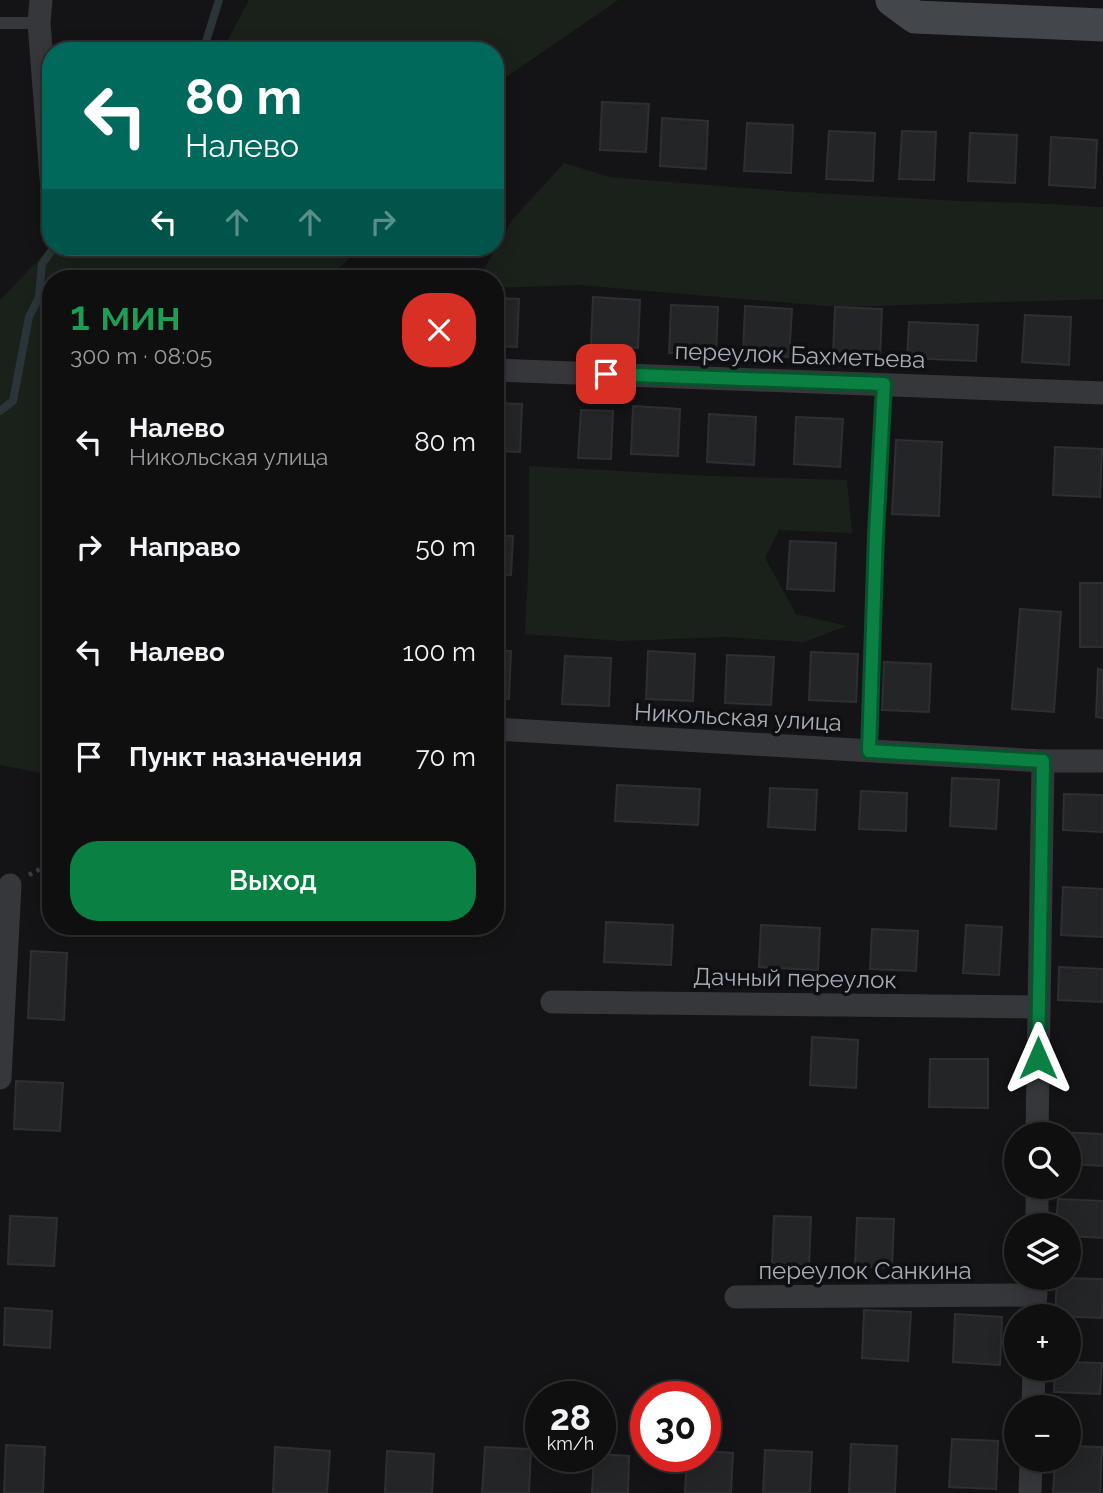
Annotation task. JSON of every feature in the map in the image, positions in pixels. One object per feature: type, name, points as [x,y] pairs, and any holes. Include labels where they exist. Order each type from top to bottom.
[{"type":"street","points":[[41,0],[39,23],[42,62]]},
{"type":"street","points":[[892,0],[915,17],[1103,25]]},
{"type":"street","name":"переулок Бахметьева","points":[[504,370],[1103,393]]},
{"type":"street","name":"Никольская улица","points":[[504,730],[1043,761],[1103,761]]},
{"type":"street","points":[[1037,1122],[1043,761]]},
{"type":"street","points":[[0,1078],[10,885]]},
{"type":"street","name":"Дачный переулок","points":[[552,1002],[1038,1007]]},
{"type":"street","name":"переулок Санкина","points":[[736,1297],[1036,1296]]},
{"type":"street","points":[[1030,1493],[1031,1472]]},
{"type":"lane","points":[[0,23],[39,23]]},
{"type":"lane","points":[[869,751],[884,384]]},
{"type":"shaded area","points":[[249,0],[618,0],[504,79],[504,42],[227,42]]},
{"type":"shaded area","points":[[564,163],[610,177],[782,191],[1103,207],[1103,299],[839,307],[579,285],[504,288],[504,270],[484,270],[492,256],[504,256],[504,234],[512,220]]},
{"type":"shaded area","points":[[42,256],[352,256],[336,270],[42,270],[42,773],[0,765],[0,300]]},
{"type":"shaded area","points":[[529,466],[847,480],[852,533],[779,530],[765,558],[796,614],[847,626],[804,642],[725,637],[622,641],[525,634]]},
{"type":"building","points":[[602,102],[649,104],[646,152],[600,150]]},
{"type":"building","points":[[662,118],[708,121],[706,169],[660,166]]},
{"type":"building","points":[[747,123],[793,125],[791,173],[744,171]]},
{"type":"building","points":[[829,131],[875,133],[873,181],[826,179]]},
{"type":"building","points":[[902,131],[936,132],[934,180],[899,179]]},
{"type":"building","points":[[970,133],[1017,135],[1015,183],[968,181]]},
{"type":"building","points":[[1051,137],[1097,140],[1095,188],[1049,185]]},
{"type":"building","points":[[593,297],[640,300],[638,348],[591,345]]},
{"type":"building","points":[[504,298],[519,299],[517,347],[504,346]]},
{"type":"building","points":[[671,305],[718,307],[716,355],[669,353]]},
{"type":"building","points":[[745,306],[792,309],[789,357],[743,354]]},
{"type":"building","points":[[835,307],[882,309],[880,357],[833,355]]},
{"type":"building","points":[[1025,315],[1071,317],[1069,365],[1022,362]]},
{"type":"building","points":[[909,322],[978,325],[976,361],[907,358]]},
{"type":"building","points":[[504,403],[522,404],[520,452],[504,451]]},
{"type":"building","points":[[633,406],[680,409],[678,456],[631,454]]},
{"type":"building","points":[[581,410],[613,411],[611,459],[578,458]]},
{"type":"building","points":[[709,414],[756,417],[754,465],[707,462]]},
{"type":"building","points":[[796,417],[843,419],[840,467],[794,464]]},
{"type":"building","points":[[896,440],[942,442],[939,516],[892,514]]},
{"type":"building","points":[[1055,447],[1102,449],[1100,497],[1053,495]]},
{"type":"building","points":[[504,536],[513,536],[511,575],[504,575]]},
{"type":"building","points":[[790,541],[836,543],[834,591],[787,589]]},
{"type":"building","points":[[1080,583],[1103,583],[1103,647],[1080,647]]},
{"type":"building","points":[[1020,609],[1061,612],[1054,712],[1012,709]]},
{"type":"building","points":[[504,651],[511,651],[509,699],[504,699]]},
{"type":"building","points":[[648,651],[695,654],[693,701],[646,699]]},
{"type":"building","points":[[811,652],[858,654],[856,702],[809,700]]},
{"type":"building","points":[[727,655],[774,657],[771,705],[725,703]]},
{"type":"building","points":[[565,656],[611,658],[609,706],[562,704]]},
{"type":"building","points":[[884,662],[931,664],[929,712],[882,710]]},
{"type":"building","points":[[1098,669],[1103,670],[1103,718],[1096,717]]},
{"type":"building","points":[[952,778],[999,780],[996,829],[950,826]]},
{"type":"building","points":[[617,785],[700,789],[698,825],[615,821]]},
{"type":"building","points":[[770,788],[817,790],[815,830],[768,827]]},
{"type":"building","points":[[861,791],[907,793],[906,831],[859,829]]},
{"type":"building","points":[[1064,794],[1103,795],[1103,832],[1063,830]]},
{"type":"building","points":[[1063,887],[1103,889],[1103,937],[1061,935]]},
{"type":"building","points":[[606,922],[673,925],[671,965],[604,962]]},
{"type":"building","points":[[761,925],[820,928],[818,970],[759,967]]},
{"type":"building","points":[[966,925],[1002,927],[999,975],[963,973]]},
{"type":"building","points":[[872,929],[918,931],[916,971],[870,969]]},
{"type":"building","points":[[31,951],[67,953],[64,1020],[28,1018]]},
{"type":"building","points":[[1059,967],[1103,969],[1103,1002],[1058,1000]]},
{"type":"building","points":[[812,1037],[858,1040],[856,1088],[810,1085]]},
{"type":"building","points":[[930,1059],[988,1059],[988,1108],[929,1107]]},
{"type":"building","points":[[16,1081],[63,1083],[60,1131],[14,1129]]},
{"type":"building","points":[[1081,1133],[1103,1134],[1103,1166],[1081,1165]]},
{"type":"building","points":[[1058,1199],[1103,1201],[1103,1238],[1081,1237],[1081,1213],[1057,1213]]},
{"type":"building","points":[[10,1216],[57,1218],[54,1266],[8,1264]]},
{"type":"building","points":[[774,1216],[811,1217],[809,1265],[772,1263]]},
{"type":"building","points":[[857,1218],[894,1219],[892,1268],[855,1266]]},
{"type":"building","points":[[1081,1279],[1103,1279],[1102,1318],[1081,1317],[1081,1304],[1056,1304],[1056,1290],[1081,1290]]},
{"type":"building","points":[[5,1308],[52,1311],[50,1348],[4,1345]]},
{"type":"building","points":[[864,1310],[911,1312],[908,1361],[862,1358]]},
{"type":"building","points":[[955,1314],[1002,1317],[1000,1365],[953,1362]]},
{"type":"building","points":[[1081,1362],[1102,1363],[1100,1394],[1054,1392],[1054,1381],[1081,1381]]},
{"type":"building","points":[[952,1439],[998,1441],[996,1489],[949,1487]]},
{"type":"building","points":[[851,1444],[897,1446],[895,1493],[849,1493]]},
{"type":"building","points":[[6,1445],[45,1447],[43,1493],[4,1493]]},
{"type":"building","points":[[1081,1446],[1102,1447],[1100,1493],[1053,1493],[1054,1472],[1081,1472]]},
{"type":"building","points":[[275,1447],[330,1451],[327,1493],[273,1493]]},
{"type":"building","points":[[485,1447],[525,1449],[525,1472],[530,1472],[529,1493],[482,1493]]},
{"type":"building","points":[[765,1450],[812,1452],[810,1493],[763,1493]]},
{"type":"building","points":[[387,1451],[434,1454],[432,1493],[385,1493]]},
{"type":"building","points":[[721,1452],[733,1453],[731,1493],[685,1493],[686,1472],[721,1472]]},
{"type":"building","points":[[616,1455],[629,1456],[628,1493],[592,1493],[593,1472],[616,1472]]},
{"type":"waterway","points":[[206,42],[219,0]]},
{"type":"waterway","points":[[0,411],[13,401],[29,317],[39,297],[42,264],[48,256]]},
{"type":"route","points":[[606,374],[884,384],[869,751],[1043,761],[1038,1058]]}]
